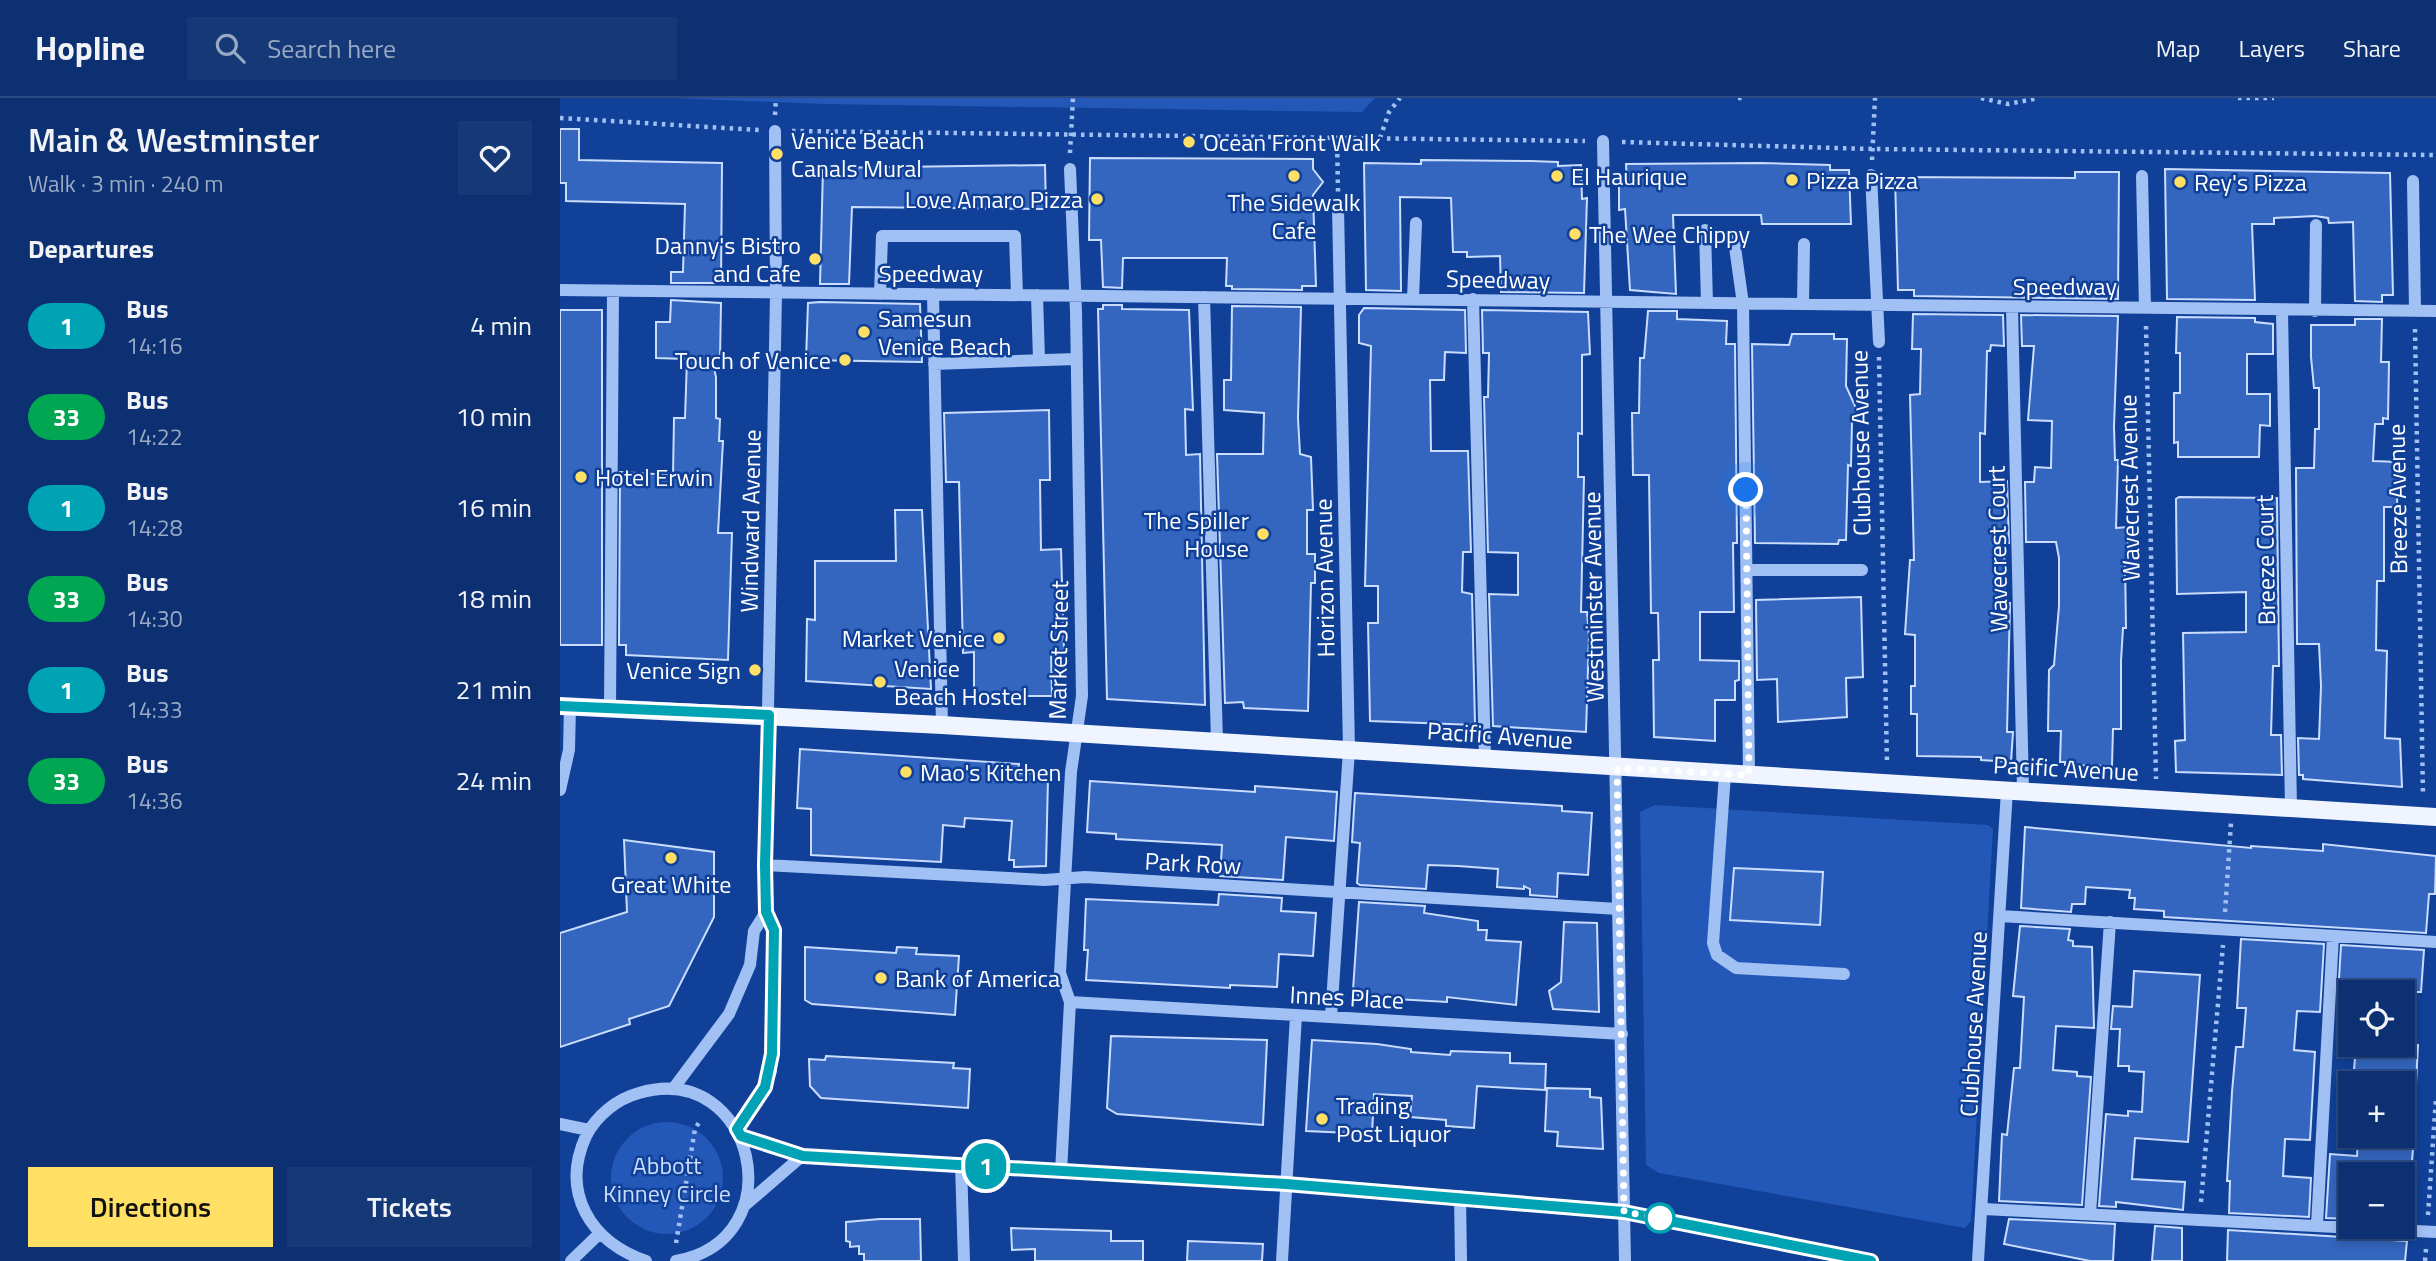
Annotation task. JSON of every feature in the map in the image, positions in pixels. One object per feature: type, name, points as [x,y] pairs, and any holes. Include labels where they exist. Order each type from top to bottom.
[{"type":"main road","name":"Pacific Avenue","points":[[565,706],[1217,741],[2429,817]]},
{"type":"street","name":"Windward Avenue","points":[[739,1133],[765,1087],[771,1070],[774,930],[766,912],[765,865],[776,294],[775,131]]},
{"type":"street","name":"Westminster Avenue","points":[[1603,141],[1625,1261]]},
{"type":"street","name":"Market Street","points":[[1061,1172],[1070,1002],[1060,973],[1071,772],[1082,696],[1070,169]]},
{"type":"street","name":"Clubhouse Avenue","points":[[1871,175],[1879,342]]},
{"type":"street","points":[[2142,177],[2145,308]]},
{"type":"street","points":[[2413,181],[2415,310]]},
{"type":"street","name":"Horizon Avenue","points":[[1331,1017],[1349,750],[1338,207]]},
{"type":"street","points":[[1413,299],[1416,223]]},
{"type":"street","points":[[2315,311],[2316,225]]},
{"type":"street","points":[[1706,230],[1707,303]]},
{"type":"street","points":[[880,294],[882,236],[1015,236],[1017,295]]},
{"type":"street","points":[[1734,240],[1743,304],[1749,775]]},
{"type":"street","points":[[1803,304],[1804,244]]},
{"type":"street","name":"Speedway","points":[[560,290],[2436,311]]},
{"type":"street","points":[[610,707],[613,292]]},
{"type":"street","points":[[933,295],[942,725]]},
{"type":"street","points":[[1037,295],[1040,360]]},
{"type":"street","points":[[1204,297],[1217,741]]},
{"type":"street","points":[[1474,299],[1485,758]]},
{"type":"street","name":"Wavecrest Court","points":[[2012,307],[2015,790]]},
{"type":"street","name":"Breeze Court","points":[[2281,311],[2291,808]]},
{"type":"street","points":[[934,363],[1076,359]]},
{"type":"street","points":[[1747,570],[1862,570]]},
{"type":"street","points":[[560,790],[569,750],[565,706]]},
{"type":"street","points":[[1725,774],[1713,943],[1717,955],[1736,968],[1844,974]]},
{"type":"street","name":"Clubhouse Avenue","points":[[1978,1261],[2000,916],[2015,790]]},
{"type":"street","name":"Park Row","points":[[765,865],[1339,892],[1618,909]]},
{"type":"street","name":"Windward Avenue","points":[[673,1089],[729,1014],[750,965],[754,931],[766,912]]},
{"type":"street","points":[[2000,916],[2436,942]]},
{"type":"street","points":[[2090,1214],[2110,922]]},
{"type":"street","points":[[2317,1225],[2333,936]]},
{"type":"street","name":"Innes Place","points":[[1070,1002],[1622,1034]]},
{"type":"street","points":[[1282,1261],[1296,1015]]},
{"type":"street","points":[[646,1261],[624,1253],[598,1234],[583,1211],[577,1184],[578,1156],[589,1130],[608,1110],[631,1095],[649,1090],[673,1089],[695,1094],[711,1103],[739,1133],[750,1168],[744,1207]]},
{"type":"street","points":[[560,1124],[589,1130]]},
{"type":"street","points":[[739,1133],[803,1156],[1286,1184],[1460,1196],[1624,1212],[1871,1261]]},
{"type":"street","points":[[677,1261],[701,1254],[723,1239],[744,1207],[803,1156]]},
{"type":"street","points":[[961,1164],[964,1261]]},
{"type":"street","points":[[1460,1196],[1461,1261]]},
{"type":"street","points":[[1983,1209],[2431,1232]]},
{"type":"street","points":[[571,1261],[598,1234]]},
{"type":"path","points":[[1071,134],[1073,98]]},
{"type":"path","points":[[1380,138],[1389,112],[1400,98]]},
{"type":"path","points":[[1738,98],[1745,98]]},
{"type":"path","points":[[1981,98],[2008,103],[2039,98]]},
{"type":"path","points":[[2238,98],[2274,98]]},
{"type":"path","points":[[1871,175],[1875,101]]},
{"type":"path","points":[[560,118],[775,131],[1603,141],[1873,149],[2436,155]]},
{"type":"path","points":[[1337,137],[1338,207]]},
{"type":"path","name":"Wavecrest Avenue","points":[[2145,308],[2157,799]]},
{"type":"path","name":"Breeze Avenue","points":[[2415,310],[2429,817]]},
{"type":"path","name":"Clubhouse Avenue","points":[[1879,342],[1888,755],[1885,782]]},
{"type":"path","points":[[2200,1219],[2232,805]]},
{"type":"path","points":[[2425,1261],[2431,1232],[2436,1098]]},
{"type":"path","points":[[677,1261],[675,1235],[695,1129],[711,1103]]},
{"type":"green space","points":[[673,98],[1375,98],[1362,112],[823,104]]},
{"type":"green space","points":[[1655,805],[1988,825],[1993,829],[1971,1221],[1965,1228],[1659,1173],[1646,1165],[1640,812]]},
{"type":"green space","name":"Abbott Kinney Circle","points":[[667,1122],[689,1126],[707,1138],[719,1156],[723,1178],[719,1200],[707,1218],[689,1230],[667,1234],[645,1230],[627,1218],[615,1200],[611,1178],[615,1156],[627,1138],[645,1126]]},
{"type":"building","points":[[560,129],[579,129],[579,160],[722,163],[721,283],[671,283],[671,272],[683,272],[685,204],[566,201],[566,183],[560,183]]},
{"type":"building","points":[[1090,158],[1313,159],[1313,169],[1323,182],[1313,195],[1316,286],[1302,286],[1302,290],[1232,289],[1232,286],[1226,286],[1227,258],[1123,258],[1122,288],[1103,287],[1101,240],[1089,240]]},
{"type":"building","points":[[1421,160],[1531,161],[1558,162],[1558,166],[1581,165],[1582,199],[1587,198],[1584,293],[1501,292],[1500,256],[1467,257],[1467,252],[1453,252],[1451,198],[1400,197],[1401,291],[1366,290],[1364,163],[1421,164]]},
{"type":"building","points":[[1626,164],[1830,165],[1830,170],[1849,170],[1851,224],[1762,224],[1761,215],[1673,215],[1676,294],[1630,290],[1625,209],[1619,210],[1619,184],[1627,183]]},
{"type":"building","points":[[1045,165],[1046,209],[852,207],[849,284],[820,284],[823,168]]},
{"type":"building","points":[[2165,169],[2390,173],[2393,295],[2382,295],[2382,302],[2355,301],[2353,222],[2329,223],[2328,218],[2315,216],[2274,218],[2274,224],[2252,224],[2255,300],[2167,299]]},
{"type":"building","points":[[2075,172],[2119,172],[2118,299],[1914,296],[1914,290],[1898,290],[1895,177],[2075,178]]},
{"type":"building","points":[[671,300],[721,303],[720,358],[712,359],[716,377],[716,418],[720,419],[719,441],[723,441],[718,533],[732,533],[728,660],[626,655],[626,645],[619,645],[620,472],[673,475],[674,418],[685,418],[687,359],[656,358],[656,322],[670,322]]},
{"type":"building","name":"Samesun Venice Beach","points":[[808,303],[920,304],[922,362],[806,360]]},
{"type":"building","points":[[1103,305],[1122,305],[1122,309],[1189,310],[1193,410],[1185,409],[1186,455],[1200,454],[1205,705],[1107,699],[1098,309],[1103,309]]},
{"type":"building","points":[[1232,306],[1301,307],[1298,418],[1300,454],[1311,457],[1313,510],[1307,510],[1307,554],[1315,554],[1315,583],[1311,583],[1308,711],[1244,708],[1243,702],[1225,703],[1217,454],[1263,454],[1264,413],[1224,410],[1224,380],[1231,380]]},
{"type":"building","points":[[1364,308],[1465,310],[1466,353],[1445,352],[1444,380],[1430,380],[1431,451],[1468,451],[1471,552],[1463,552],[1462,592],[1472,594],[1475,725],[1370,721],[1368,623],[1378,623],[1378,586],[1365,586],[1371,346],[1359,343],[1359,315]]},
{"type":"building","name":"Hotel Erwin","points":[[560,310],[602,310],[602,645],[560,645]]},
{"type":"building","points":[[1482,310],[1588,312],[1590,354],[1582,355],[1582,434],[1578,433],[1578,477],[1584,477],[1581,612],[1587,612],[1589,637],[1586,732],[1493,726],[1489,594],[1518,595],[1518,553],[1488,552],[1484,397],[1488,397],[1489,353],[1483,353]]},
{"type":"building","points":[[1648,311],[1677,311],[1677,319],[1727,321],[1726,344],[1735,344],[1737,543],[1733,543],[1734,612],[1700,612],[1700,660],[1739,661],[1735,700],[1715,700],[1715,741],[1654,737],[1653,660],[1659,660],[1658,613],[1651,613],[1649,475],[1633,475],[1632,413],[1639,413],[1640,358],[1644,358]]},
{"type":"building","points":[[1913,314],[2003,315],[2004,346],[1991,345],[1990,351],[1987,351],[1985,434],[1980,433],[1980,482],[2007,481],[2009,543],[2004,543],[2005,603],[2010,603],[2007,732],[2013,732],[2011,762],[1981,760],[1981,757],[1917,756],[1917,714],[1911,714],[1911,686],[1915,686],[1915,635],[1905,634],[1910,560],[1914,560],[1910,395],[1920,394],[1921,349],[1912,349]]},
{"type":"building","points":[[2021,315],[2118,316],[2114,427],[2115,460],[2118,460],[2116,528],[2128,527],[2128,561],[2125,561],[2126,628],[2123,628],[2121,661],[2121,729],[2113,729],[2112,766],[2065,765],[2065,762],[2060,762],[2061,731],[2048,731],[2049,670],[2054,665],[2059,606],[2059,558],[2056,542],[2026,542],[2025,482],[2034,482],[2035,467],[2051,468],[2052,421],[2028,420],[2034,346],[2022,346]]},
{"type":"building","points":[[2177,317],[2255,318],[2255,322],[2273,324],[2273,354],[2247,354],[2247,394],[2270,394],[2270,426],[2260,425],[2259,457],[2178,457],[2178,442],[2174,443],[2174,393],[2180,393],[2180,353],[2176,353]]},
{"type":"building","points":[[2355,319],[2382,319],[2381,362],[2389,362],[2388,419],[2383,418],[2383,424],[2375,424],[2373,461],[2398,462],[2397,507],[2384,507],[2384,581],[2377,581],[2376,650],[2387,651],[2385,738],[2400,739],[2402,787],[2303,779],[2303,775],[2299,775],[2298,738],[2319,739],[2321,686],[2319,644],[2297,644],[2296,468],[2314,468],[2315,429],[2319,429],[2319,388],[2314,388],[2311,325],[2355,325]]},
{"type":"building","points":[[1792,334],[1834,334],[1834,339],[1847,339],[1846,386],[1856,408],[1855,422],[1852,422],[1851,466],[1848,465],[1846,540],[1839,540],[1838,544],[1755,543],[1752,344],[1789,345]]},
{"type":"building","points":[[1049,410],[1050,480],[1040,480],[1041,550],[1061,549],[1064,650],[1051,650],[1052,696],[974,696],[974,652],[963,653],[959,482],[946,482],[944,413]]},
{"type":"building","points":[[2277,498],[2279,666],[2273,666],[2271,735],[2281,735],[2282,775],[2176,772],[2175,741],[2185,740],[2183,633],[2246,632],[2246,592],[2177,594],[2176,499]]},
{"type":"building","points":[[895,510],[922,510],[931,689],[806,681],[807,619],[815,620],[815,561],[896,561]]},
{"type":"building","points":[[1861,597],[1863,677],[1846,678],[1847,717],[1778,722],[1777,679],[1757,680],[1756,600]]},
{"type":"building","points":[[800,749],[1019,764],[1018,773],[1040,774],[1039,777],[1048,778],[1046,866],[1014,867],[1014,860],[1009,860],[1012,821],[965,818],[964,827],[943,825],[941,862],[811,855],[811,809],[797,808]]},
{"type":"building","points":[[1090,781],[1255,792],[1255,786],[1337,792],[1334,841],[1286,837],[1283,880],[1220,876],[1222,845],[1116,839],[1116,834],[1087,832]]},
{"type":"building","points":[[1355,793],[1562,806],[1562,811],[1592,813],[1588,875],[1558,873],[1557,897],[1530,895],[1530,889],[1524,886],[1524,889],[1497,887],[1498,869],[1458,866],[1428,865],[1426,889],[1360,885],[1357,883],[1360,843],[1352,842]]},
{"type":"building","points":[[2025,827],[2251,848],[2323,851],[2323,844],[2436,856],[2435,894],[2429,894],[2426,933],[2164,917],[2164,911],[2134,909],[2135,898],[2129,898],[2130,890],[2086,887],[2085,904],[2072,904],[2071,912],[2021,908]]},
{"type":"building","points":[[624,840],[714,852],[714,917],[669,1006],[629,1019],[630,1024],[560,1047],[560,933],[627,912]]},
{"type":"building","points":[[1734,868],[1823,872],[1820,925],[1730,920]]},
{"type":"building","points":[[1219,894],[1282,898],[1281,911],[1316,913],[1313,956],[1279,954],[1277,987],[1230,985],[1230,988],[1086,980],[1086,899],[1218,905]]},
{"type":"building","points":[[1359,902],[1425,906],[1424,913],[1478,921],[1478,930],[1487,930],[1486,940],[1521,942],[1516,1005],[1447,997],[1447,1002],[1360,997],[1353,990]]},
{"type":"building","points":[[1564,922],[1597,923],[1599,1012],[1553,1009],[1549,991],[1561,982]]},
{"type":"building","points":[[2020,926],[2070,929],[2068,940],[2073,941],[2073,946],[2092,947],[2094,1028],[2056,1026],[2053,1070],[2077,1072],[2077,1076],[2091,1077],[2082,1205],[1999,1201],[2002,1134],[2007,1135],[2014,1068],[2020,1068],[2024,997],[2013,996]]},
{"type":"building","points":[[2241,939],[2324,944],[2320,1012],[2297,1011],[2294,1050],[2315,1052],[2310,1140],[2285,1139],[2283,1176],[2311,1178],[2309,1217],[2229,1213],[2230,1181],[2227,1181],[2232,1092],[2236,1047],[2243,1047],[2246,1008],[2237,1008]]},
{"type":"building","points":[[2341,945],[2424,950],[2421,992],[2415,992],[2415,980],[2339,980]]},
{"type":"building","name":"Bank of America","points":[[805,947],[896,953],[897,947],[917,948],[916,954],[959,956],[955,1015],[812,1004],[805,1000]]},
{"type":"building","points":[[2134,971],[2200,975],[2188,1142],[2135,1138],[2132,1179],[2185,1182],[2183,1210],[2116,1202],[2116,1207],[2099,1206],[2106,1114],[2128,1116],[2128,1111],[2142,1112],[2144,1072],[2129,1071],[2129,1066],[2118,1066],[2120,1029],[2111,1029],[2113,1006],[2132,1007]]},
{"type":"building","points":[[1111,1036],[1267,1040],[1263,1125],[1117,1114],[1107,1108]]},
{"type":"building","points":[[1312,1040],[1377,1044],[1411,1049],[1411,1052],[1450,1055],[1451,1051],[1510,1053],[1510,1063],[1546,1064],[1545,1090],[1477,1086],[1474,1128],[1446,1126],[1446,1120],[1410,1117],[1412,1096],[1374,1094],[1372,1134],[1306,1131]]},
{"type":"building","points":[[2415,1045],[2418,1045],[2416,1083],[2415,1071],[2354,1071],[2355,1057],[2415,1057]]},
{"type":"building","points":[[826,1056],[954,1063],[953,1068],[970,1069],[968,1108],[821,1098],[810,1086],[809,1059],[825,1060]]},
{"type":"building","points":[[1547,1088],[1590,1089],[1590,1097],[1601,1098],[1603,1149],[1557,1146],[1558,1132],[1545,1131]]},
{"type":"building","points":[[2357,1148],[2413,1148],[2412,1162],[2338,1162],[2338,1218],[2326,1218],[2330,1154],[2357,1156]]},
{"type":"building","points":[[920,1219],[921,1261],[864,1261],[864,1254],[859,1254],[859,1246],[850,1247],[850,1242],[846,1241],[846,1222]]},
{"type":"building","points":[[2009,1219],[2115,1224],[2113,1261],[2090,1261],[2004,1244]]},
{"type":"building","points":[[2155,1226],[2182,1228],[2182,1261],[2152,1261]]},
{"type":"building","points":[[1011,1228],[1111,1231],[1111,1241],[1143,1241],[1143,1261],[1035,1261],[1035,1249],[1012,1250]]},
{"type":"building","points":[[2228,1230],[2338,1237],[2338,1239],[2407,1241],[2405,1261],[2227,1261]]},
{"type":"building","points":[[1188,1241],[1263,1244],[1262,1261],[1187,1261]]},
{"type":"bus line","name":"1","points":[[560,706],[769,715],[765,865],[766,912],[774,930],[771,1070],[765,1087],[737,1129],[741,1136],[775,1150],[803,1156],[1180,1180],[1286,1184],[1460,1196],[1624,1212],[1871,1261]]},
{"type":"place","name":"Ocean Front Walk","points":[[1189,142]]},
{"type":"place","name":"Venice Beach Canals Mural","points":[[777,154]]},
{"type":"place","name":"The Sidewalk Cafe","points":[[1294,176]]},
{"type":"place","name":"El Haurique","points":[[1557,176]]},
{"type":"place","name":"Pizza Pizza","points":[[1792,180]]},
{"type":"place","name":"Rey's Pizza","points":[[2180,182]]},
{"type":"place","name":"Love Amaro Pizza","points":[[1097,199]]},
{"type":"place","name":"The Wee Chippy","points":[[1575,234]]},
{"type":"place","name":"Danny's Bistro and Cafe","points":[[815,259]]},
{"type":"place","name":"Samesun Venice Beach","points":[[864,332]]},
{"type":"place","name":"Touch of Venice","points":[[845,360]]},
{"type":"place","name":"Hotel Erwin","points":[[581,477]]},
{"type":"place","name":"The Spiller House","points":[[1263,534]]},
{"type":"place","name":"Market Venice","points":[[999,638]]},
{"type":"place","name":"Venice Sign","points":[[755,670]]},
{"type":"place","name":"Venice Beach Hostel","points":[[880,682]]},
{"type":"place","name":"Mao's Kitchen","points":[[906,772]]},
{"type":"place","name":"Great White","points":[[671,858]]},
{"type":"place","name":"Bank of America","points":[[881,978]]},
{"type":"place","name":"Trading Post Liquor","points":[[1322,1119]]},
{"type":"route","points":[[1660,1218],[1624,1212],[1617,768],[1749,775],[1746,490]]}]
